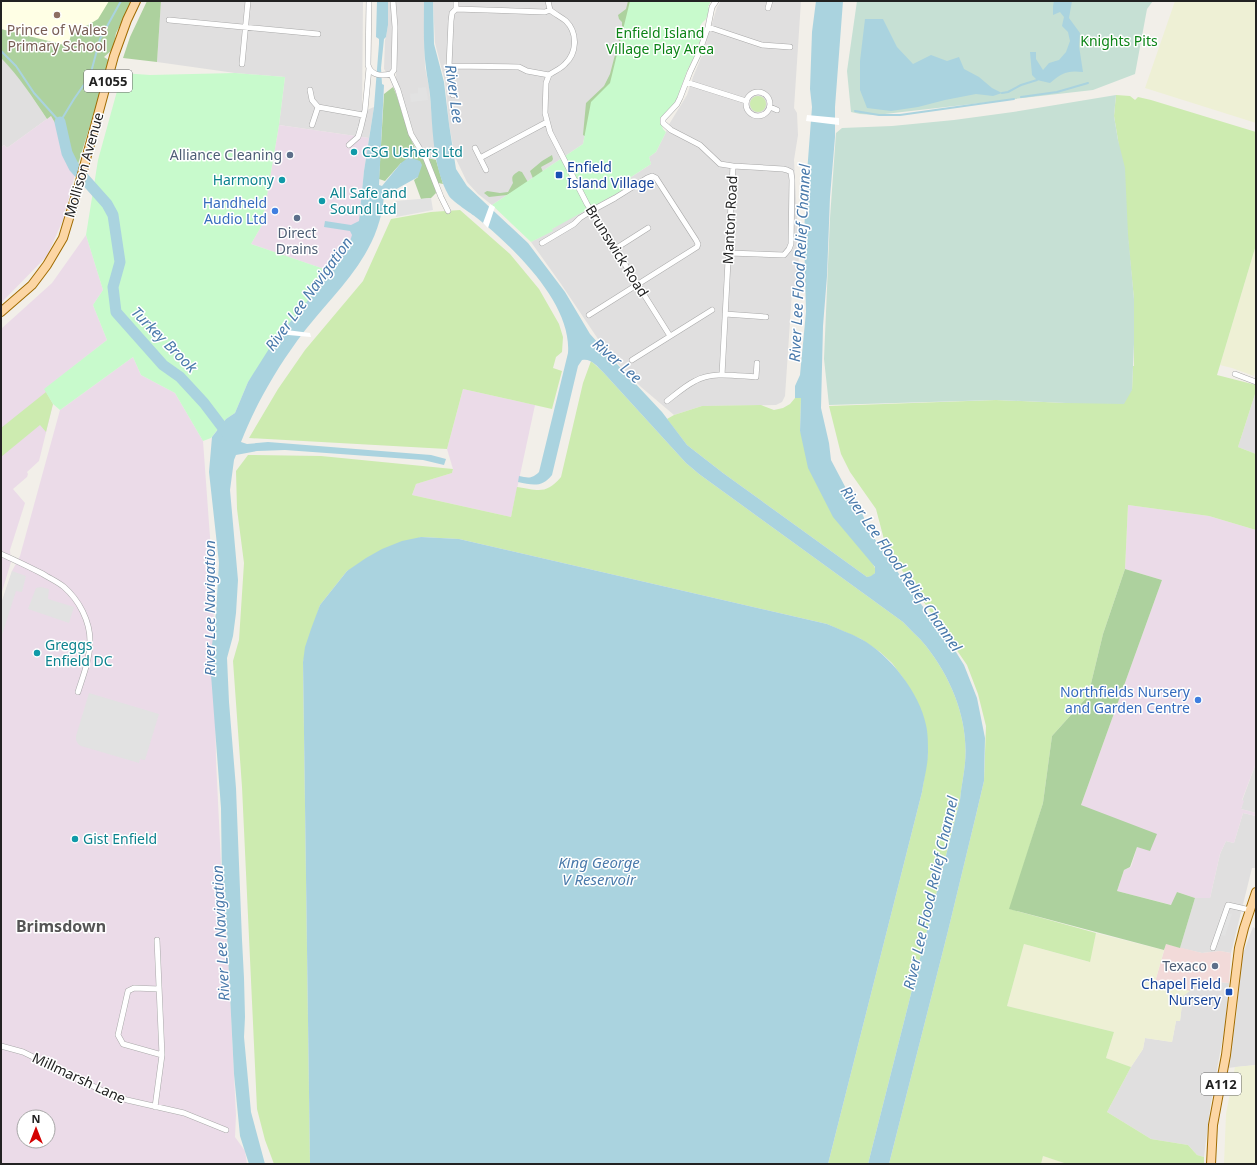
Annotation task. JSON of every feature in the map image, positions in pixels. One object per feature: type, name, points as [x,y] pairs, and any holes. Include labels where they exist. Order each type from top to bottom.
[{"type":"main road","name":"Mollison Avenue","points":[[1,312],[32,285],[63,238],[114,56],[127,20],[136,1]]},
{"type":"main road","name":"A112","points":[[1211,1164],[1213,1126],[1226,1055],[1239,948],[1256,892]]},
{"type":"street","points":[[242,64],[248,1]]},
{"type":"street","points":[[349,145],[358,137],[365,110],[369,68],[369,1]]},
{"type":"street","points":[[391,74],[394,70],[395,27],[393,1]]},
{"type":"street","points":[[453,95],[449,66],[451,16],[456,9],[456,1]]},
{"type":"street","points":[[449,66],[519,68],[549,75],[565,65],[571,57],[574,49],[573,31],[566,22],[550,10],[548,1]]},
{"type":"street","name":"Manton Road","points":[[716,1],[712,7],[700,53],[690,72],[677,104],[663,119],[663,123],[671,130],[700,145],[720,164],[733,166],[722,375]]},
{"type":"street","points":[[768,8],[770,1]]},
{"type":"street","points":[[456,9],[544,12],[550,10]]},
{"type":"street","points":[[169,20],[318,34]]},
{"type":"street","points":[[708,27],[762,45],[790,47]]},
{"type":"street","points":[[369,68],[375,74],[391,74]]},
{"type":"street","points":[[391,74],[398,90],[411,134],[426,159],[448,211]]},
{"type":"street","name":"Brunswick Road","points":[[549,75],[546,83],[545,113],[550,132],[591,211],[670,336]]},
{"type":"street","points":[[686,82],[746,100]]},
{"type":"street","points":[[310,90],[312,100],[318,107],[363,115]]},
{"type":"street","points":[[754,92],[761,92],[768,96],[770,100],[770,108],[762,116],[754,116],[748,112],[745,104],[748,97],[754,92]]},
{"type":"street","points":[[312,125],[318,107]]},
{"type":"street","points":[[770,108],[777,110]]},
{"type":"street","points":[[480,158],[547,122]]},
{"type":"street","points":[[475,148],[486,170]]},
{"type":"street","points":[[729,253],[784,255],[791,244],[791,172],[783,169],[733,166]]},
{"type":"street","points":[[542,243],[574,224],[591,211],[652,176],[656,178],[688,227],[698,244],[697,247],[589,315]]},
{"type":"street","points":[[615,248],[648,228]]},
{"type":"street","points":[[632,360],[712,310]]},
{"type":"street","points":[[726,314],[766,317]]},
{"type":"street","points":[[667,401],[694,381],[704,377],[722,375],[756,377],[757,363]]},
{"type":"street","points":[[1234,374],[1256,382]]},
{"type":"street","points":[[1,554],[22,563],[64,587],[84,613],[88,627],[90,647],[78,692]]},
{"type":"street","points":[[1214,948],[1228,905],[1250,910]]},
{"type":"street","points":[[155,1107],[162,1055],[157,940]]},
{"type":"street","points":[[159,989],[134,988],[128,991],[118,1035],[123,1044],[162,1055]]},
{"type":"street","name":"Millmarsh Lane","points":[[1,1046],[23,1052],[105,1092],[132,1102],[184,1113],[226,1130]]},
{"type":"shaded area","name":"Prince of Wales Primary School","points":[[1,1],[120,1],[93,52],[1,29]]},
{"type":"shaded area","points":[[161,1],[363,1],[362,112],[374,107],[369,138],[279,125],[285,77],[235,73],[157,62]]},
{"type":"shaded area","points":[[388,1],[424,1],[425,67],[429,87],[436,160],[427,158],[414,133],[396,79],[396,72],[386,72],[384,69],[385,40],[388,25]]},
{"type":"shaded area","points":[[433,1],[630,1],[610,83],[591,102],[583,144],[492,205],[478,194],[467,182],[455,157],[449,124],[445,82],[435,43]]},
{"type":"shaded area","points":[[721,1],[801,1],[794,108],[797,113],[798,135],[794,160],[799,256],[797,292],[792,292],[785,396],[782,402],[776,405],[702,406],[674,415],[641,387],[621,367],[600,342],[531,242],[552,231],[552,229],[651,164],[649,157],[656,152],[668,126],[687,95],[703,53],[717,7]]},
{"type":"shaded area","points":[[1175,1],[1256,1],[1256,123],[1145,88]]},
{"type":"shaded area","points":[[1,58],[24,85],[47,119],[7,148],[4,145],[1,148]]},
{"type":"shaded area","points":[[426,87],[428,100],[411,102],[410,94],[418,93],[418,88]]},
{"type":"shaded area","points":[[51,116],[58,128],[64,154],[69,166],[75,174],[63,220],[47,256],[1,303],[1,148],[4,145],[7,148]]},
{"type":"shaded area","points":[[279,125],[369,138],[359,221],[350,241],[330,271],[251,244],[262,225]]},
{"type":"shaded area","points":[[431,198],[433,210],[396,217],[395,201]]},
{"type":"shaded area","points":[[86,235],[103,290],[93,305],[107,340],[45,389],[53,404],[39,461],[27,472],[27,477],[13,489],[25,503],[10,550],[11,562],[1,595],[1,329],[52,283]]},
{"type":"shaded area","points":[[1256,245],[1256,369],[1254,376],[1220,365]]},
{"type":"shaded area","points":[[133,357],[141,375],[175,393],[203,441],[213,578],[216,760],[222,884],[227,936],[236,1115],[235,1137],[245,1151],[247,1164],[1,1164],[1,604],[12,571],[20,556],[60,410]]},
{"type":"shaded area","points":[[463,389],[535,405],[511,517],[412,495],[416,484],[452,473],[453,469],[447,449]]},
{"type":"shaded area","points":[[1256,391],[1256,454],[1238,447]]},
{"type":"shaded area","points":[[1128,505],[1209,516],[1256,530],[1256,763],[1242,800],[1244,801],[1241,809],[1256,813],[1256,816],[1243,813],[1234,843],[1226,841],[1220,854],[1210,898],[1195,898],[1177,892],[1172,905],[1117,891],[1124,870],[1131,867],[1137,847],[1081,805],[1162,580],[1125,569]]},
{"type":"shaded area","points":[[12,571],[26,576],[22,592],[16,591],[2,635],[1,604]]},
{"type":"shaded area","points":[[41,587],[49,589],[48,599],[74,607],[69,623],[28,609],[36,588]]},
{"type":"shaded area","points":[[89,693],[159,714],[145,760],[140,759],[139,763],[78,744],[76,736]]},
{"type":"shaded area","points":[[1256,763],[1256,813],[1241,809],[1242,801]]},
{"type":"shaded area","points":[[1243,813],[1256,816],[1256,868],[1252,868],[1231,953],[1220,951],[1202,953],[1180,948],[1195,898],[1210,898],[1220,854],[1226,841],[1234,843]]},
{"type":"shaded area","points":[[1228,913],[1232,914],[1225,936],[1221,935]]},
{"type":"shaded area","points":[[1253,927],[1256,929],[1256,1065],[1227,1068],[1236,1018],[1242,956]]},
{"type":"shaded area","points":[[1096,933],[1164,950],[1155,982],[1190,991],[1183,996],[1180,1021],[1176,1021],[1172,1042],[1145,1038],[1143,1049],[1131,1067],[1106,1058],[1114,1032],[1007,1006],[1024,944],[1089,962]]},
{"type":"shaded area","points":[[1166,944],[1202,953],[1220,951],[1231,953],[1229,983],[1191,979],[1190,991],[1155,982]]},
{"type":"shaded area","points":[[1191,979],[1229,983],[1225,1026],[1211,1102],[1204,1157],[1197,1155],[1188,1145],[1151,1139],[1107,1112],[1131,1067],[1143,1049],[1145,1038],[1172,1042],[1176,1021],[1180,1021],[1183,996]]},
{"type":"shaded area","points":[[1256,1065],[1256,1164],[1224,1164],[1226,1114],[1235,1067]]},
{"type":"shaded area","points":[[1043,1156],[1068,1164],[1041,1164]]},
{"type":"green space","points":[[109,1],[133,1],[116,33],[113,49],[104,57],[110,61],[75,174],[69,167],[64,154],[58,128],[51,116],[47,119],[20,80],[1,58],[1,29],[68,46],[72,31],[88,25],[98,19]]},
{"type":"green space","points":[[147,1],[161,1],[157,62],[123,58],[130,37]]},
{"type":"green space","points":[[628,1],[631,1],[625,41],[620,42],[616,33],[620,32],[622,22],[618,15],[626,9]]},
{"type":"green space","name":"Enfield Island Village Play Area","points":[[630,1],[711,1],[708,7],[710,8],[706,19],[700,26],[702,35],[696,53],[687,71],[676,101],[661,119],[663,129],[666,132],[656,152],[649,157],[651,164],[631,177],[630,186],[552,229],[553,231],[531,242],[492,205],[583,144],[591,102],[610,83]]},
{"type":"green space","name":"Knights Pits","points":[[857,1],[1153,1],[1147,9],[1135,74],[1093,90],[876,115],[851,112],[847,71]]},
{"type":"green space","points":[[617,47],[621,48],[617,72],[588,138],[583,135],[586,103],[604,86],[610,74]]},
{"type":"green space","points":[[122,73],[150,75],[235,73],[285,77],[279,125],[262,225],[251,244],[330,271],[248,382],[235,413],[226,419],[211,438],[203,441],[175,393],[141,375],[133,357],[60,410],[53,404],[44,389],[107,340],[93,305],[103,290],[86,235],[98,160]]},
{"type":"green space","points":[[393,87],[409,135],[418,152],[423,157],[436,160],[443,184],[434,182],[436,193],[431,198],[421,199],[414,180],[418,177],[401,163],[385,181],[379,179],[384,94]]},
{"type":"green space","points":[[1116,95],[1130,96],[1135,100],[1138,97],[1151,100],[1256,132],[1256,245],[1217,375],[1256,385],[1256,391],[1238,447],[1256,454],[1256,530],[1209,516],[1128,505],[1125,569],[1103,634],[1088,696],[1052,736],[1043,803],[1010,909],[1096,933],[1090,962],[1024,944],[1007,1006],[1114,1032],[1106,1058],[1131,1067],[1107,1112],[1151,1139],[1188,1145],[1197,1155],[1204,1157],[1204,1164],[1067,1164],[1043,1156],[1041,1164],[889,1164],[984,781],[986,726],[978,694],[967,665],[886,547],[876,509],[850,472],[841,454],[829,406],[996,400],[1066,403],[1132,390],[1134,366],[1134,299],[1118,140],[1114,116]]},
{"type":"green space","points":[[1116,95],[1114,116],[1125,168],[1128,234],[1134,299],[1132,390],[1124,404],[996,400],[829,405],[824,359],[830,218],[836,133],[842,128],[892,126],[954,120]]},
{"type":"green space","points":[[758,96],[764,98],[766,104],[764,110],[758,112],[752,110],[750,104],[752,98]]},
{"type":"green space","points":[[552,155],[552,161],[541,167],[543,172],[534,181],[530,171]]},
{"type":"green space","points":[[519,171],[522,172],[529,184],[507,195],[489,197],[484,193],[487,191],[500,193],[508,192],[513,183],[513,176]]},
{"type":"green space","points":[[460,210],[510,254],[539,289],[559,324],[563,337],[562,352],[556,357],[553,368],[562,371],[552,409],[463,389],[447,449],[249,438],[278,389],[305,350],[363,281],[391,219],[431,212]]},
{"type":"green space","points":[[591,361],[603,372],[686,463],[699,474],[903,622],[923,643],[944,672],[957,701],[966,747],[965,768],[960,800],[868,1164],[828,1164],[922,792],[928,753],[906,682],[892,663],[880,652],[861,639],[827,624],[459,539],[421,537],[347,571],[320,605],[303,662],[310,1164],[274,1164],[265,1140],[257,1109],[242,787],[233,661],[239,640],[244,563],[237,509],[236,471],[248,455],[321,456],[453,469],[452,473],[416,484],[412,495],[511,517],[517,487],[536,490],[546,489],[556,483],[561,477],[583,383]]},
{"type":"green space","points":[[46,392],[53,404],[46,432],[40,425],[1,457],[1,428]]},
{"type":"green space","points":[[795,398],[801,398],[800,431],[875,568],[875,573],[872,576],[867,577],[723,473],[687,445],[667,419],[674,415],[702,406],[761,405],[774,410],[783,408],[790,404]]},
{"type":"green space","points":[[1125,569],[1162,580],[1081,805],[1157,834],[1150,851],[1137,847],[1130,867],[1124,870],[1117,891],[1171,905],[1177,892],[1195,898],[1180,948],[1166,944],[1164,950],[1009,909],[1043,803],[1052,736],[1088,696],[1103,634]]},
{"type":"water","points":[[377,1],[388,1],[388,25],[386,37],[384,39],[381,68],[382,84],[384,85],[379,185],[382,186],[401,163],[409,157],[420,161],[422,165],[418,177],[384,196],[380,218],[373,239],[363,257],[338,291],[297,341],[281,365],[259,403],[241,442],[247,444],[268,442],[431,455],[446,459],[444,465],[423,460],[285,450],[257,451],[236,455],[234,460],[230,490],[238,580],[233,636],[227,658],[236,788],[244,978],[244,1037],[251,1112],[265,1164],[249,1164],[240,1136],[234,1074],[227,936],[222,884],[221,808],[210,661],[216,613],[219,563],[209,472],[212,437],[226,419],[235,413],[248,382],[272,344],[323,282],[350,241],[352,235],[350,231],[324,227],[325,221],[351,225],[359,221],[364,171],[374,107],[379,44],[379,39],[376,37]]},
{"type":"water","points":[[424,1],[433,1],[434,44],[444,82],[456,169],[467,186],[528,243],[565,292],[590,334],[662,412],[687,445],[723,473],[867,577],[875,573],[875,567],[833,517],[808,468],[800,431],[801,398],[795,398],[795,386],[800,375],[806,312],[804,234],[812,107],[810,89],[812,32],[816,1],[843,1],[835,107],[835,137],[823,326],[821,408],[829,443],[831,460],[850,496],[853,494],[872,535],[906,584],[951,644],[964,665],[977,698],[985,738],[984,781],[889,1164],[868,1164],[960,800],[965,768],[966,747],[957,701],[944,672],[923,643],[903,622],[699,474],[686,463],[603,372],[591,361],[582,360],[578,366],[552,475],[541,484],[532,485],[518,482],[519,476],[530,477],[539,472],[568,353],[567,334],[561,315],[538,278],[507,244],[451,198],[443,184],[434,147],[430,95],[426,71],[424,51]]},
{"type":"water","points":[[1054,1],[1072,1],[1069,18],[1080,33],[1079,46],[1083,72],[1073,71],[1065,73],[1050,83],[1037,80],[1032,75],[1030,52],[1036,52],[1036,59],[1043,70],[1049,63],[1059,60],[1066,52],[1070,41],[1068,32],[1062,26],[1064,17],[1060,12],[1053,15]]},
{"type":"water","points":[[865,19],[883,19],[897,47],[913,64],[931,55],[947,61],[959,57],[964,69],[979,77],[992,88],[1002,93],[993,96],[976,94],[918,107],[891,111],[867,108],[860,90],[860,61]]},
{"type":"water","name":"King George V Reservoir","points":[[421,537],[459,539],[827,624],[857,637],[872,646],[892,664],[910,688],[923,713],[927,728],[927,767],[828,1164],[310,1164],[303,662],[305,647],[320,605],[347,571],[382,549],[402,541]]},
{"type":"pier","points":[[807,115],[839,118],[839,125],[806,121]]},
{"type":"pier","points":[[490,204],[495,207],[488,228],[483,223]]},
{"type":"pier","points":[[279,329],[310,333],[311,337],[277,334]]},
{"type":"waterway","points":[[1,51],[16,66],[34,93],[60,122],[90,76],[100,39],[121,1]]},
{"type":"waterway","points":[[1002,93],[1037,80]]},
{"type":"waterway","points":[[1021,97],[1057,92],[1088,83]]},
{"type":"waterway","points":[[855,111],[879,115],[900,115],[1014,99]]},
{"type":"waterway","name":"Turkey Brook","points":[[60,122],[67,153],[74,167],[107,204],[113,215],[120,262],[113,287],[116,312],[163,365],[180,377],[204,403],[229,436]]},
{"type":"place","name":"Prince of Wales Primary School","points":[[57,15]]},
{"type":"place","name":"CSG Ushers Ltd","points":[[354,152]]},
{"type":"place","name":"Alliance Cleaning","points":[[290,155]]},
{"type":"place","name":"Enfield Island Village","points":[[559,175]]},
{"type":"place","name":"Harmony","points":[[282,180]]},
{"type":"place","name":"All Safe and Sound Ltd","points":[[322,201]]},
{"type":"place","name":"Handheld Audio Ltd","points":[[275,211]]},
{"type":"place","name":"Direct Drains","points":[[297,218]]},
{"type":"place","name":"Greggs Enfield DC","points":[[37,653]]},
{"type":"place","name":"Northfields Nursery and Garden Centre","points":[[1198,700]]},
{"type":"place","name":"Gist Enfield","points":[[75,839]]},
{"type":"place","name":"Texaco","points":[[1215,966]]},
{"type":"place","name":"Chapel Field Nursery","points":[[1229,992]]},
{"type":"district","name":"Brimsdown","points":[[61,926]]},
{"type":"water label","name":"River Lee","points":[[454,94]]},
{"type":"water label","name":"River Lee Flood Relief Channel","points":[[800,263]]},
{"type":"water label","name":"River Lee Navigation","points":[[309,294]]},
{"type":"water label","name":"River Lee","points":[[617,361]]},
{"type":"water label","name":"River Lee Flood Relief Channel","points":[[901,569]]},
{"type":"water label","name":"River Lee Navigation","points":[[210,608]]},
{"type":"water label","name":"River Lee Flood Relief Channel","points":[[931,893]]},
{"type":"water label","name":"River Lee Navigation","points":[[221,933]]}]
